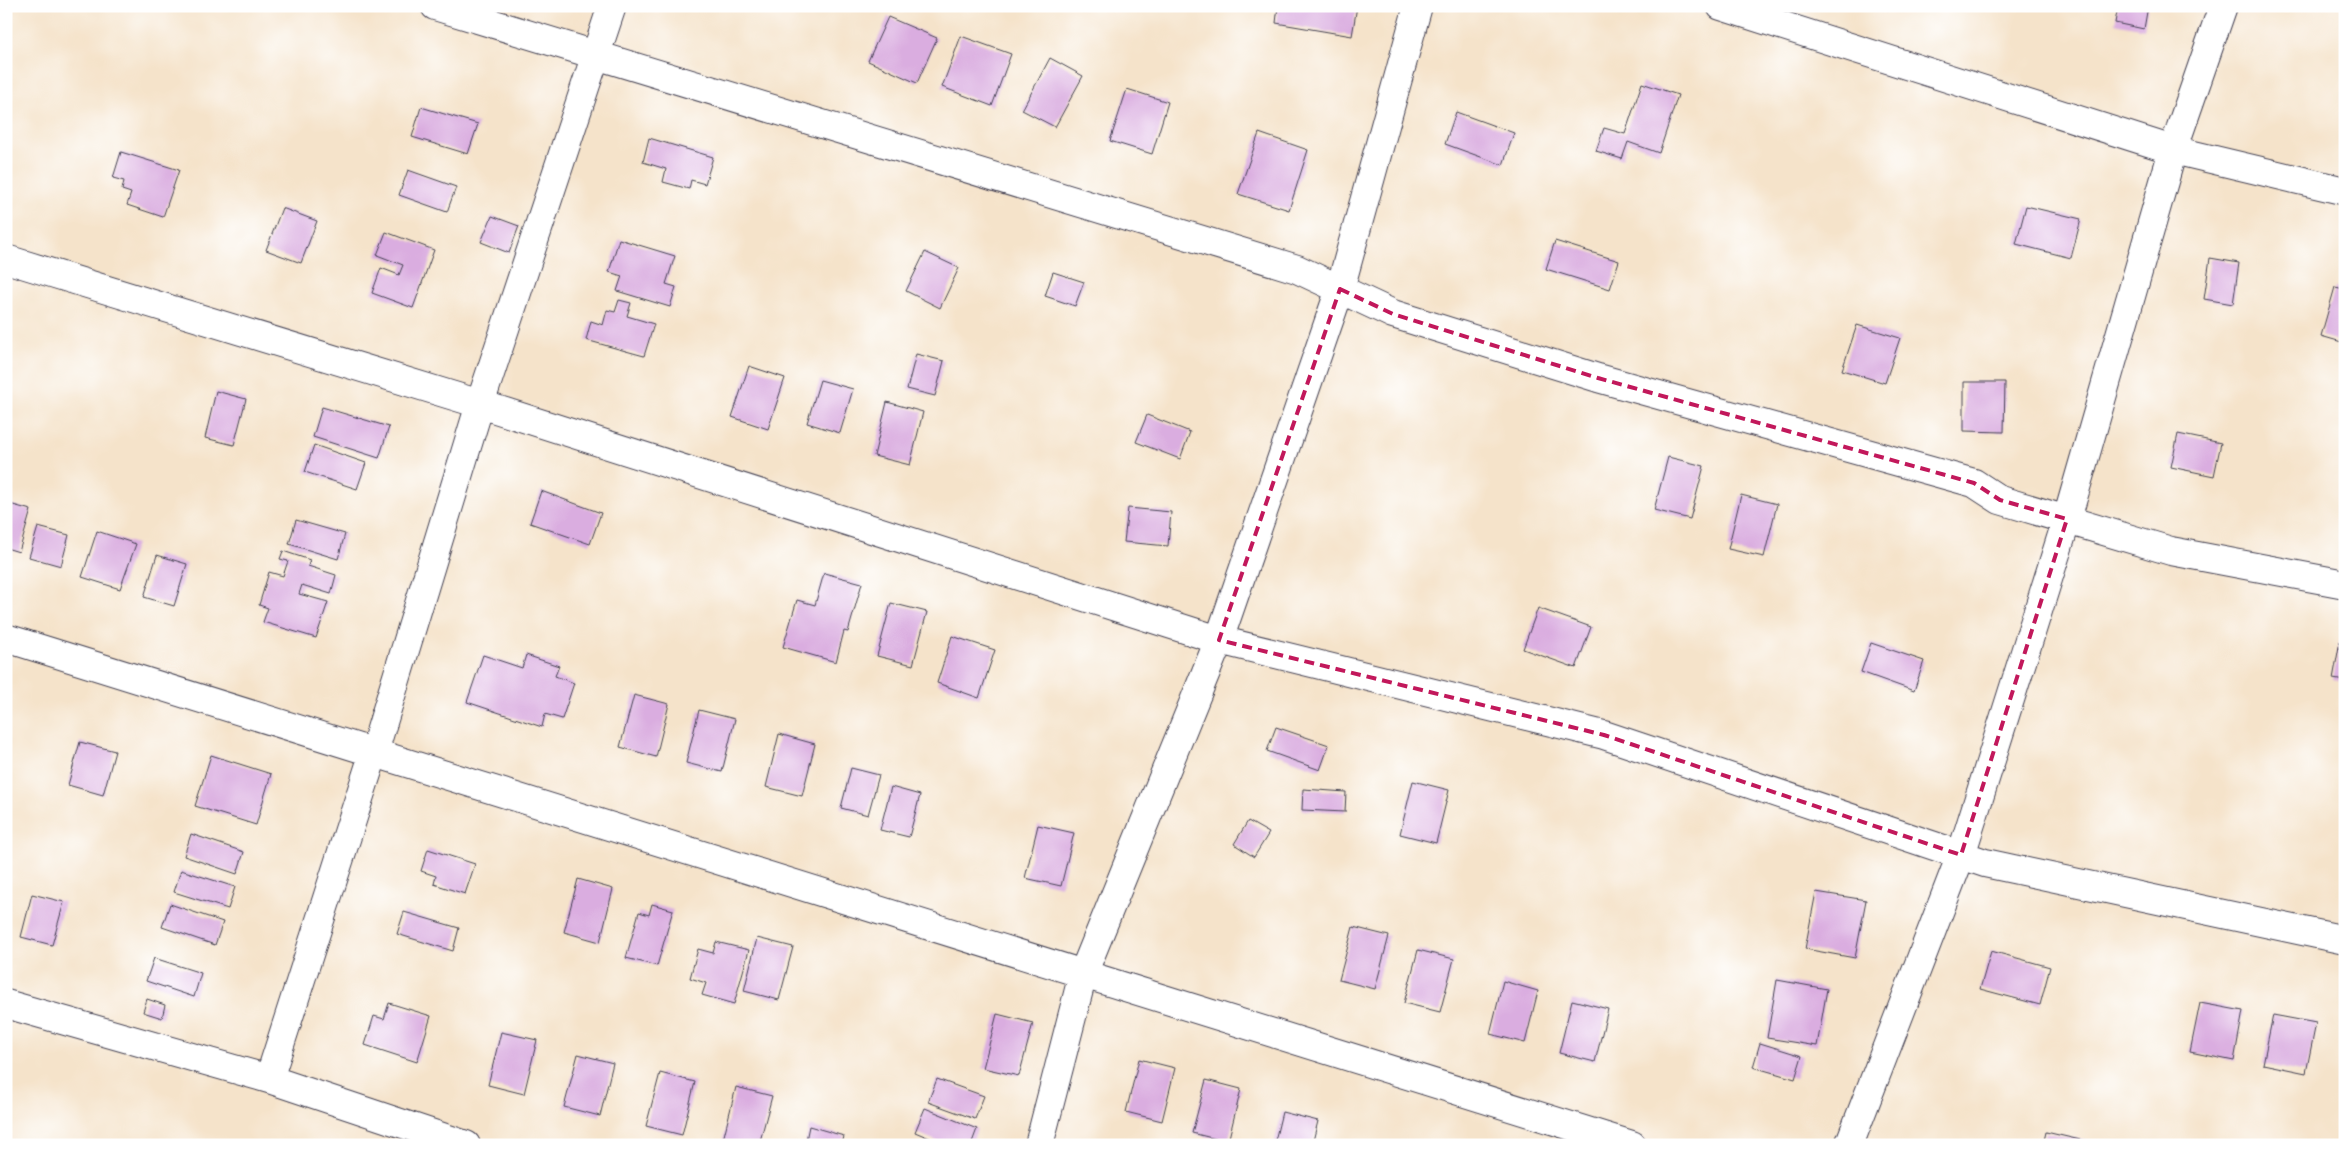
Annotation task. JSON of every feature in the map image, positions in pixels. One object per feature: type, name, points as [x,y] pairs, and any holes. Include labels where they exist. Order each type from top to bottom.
[{"type":"street","points":[[435,6],[1297,269],[1402,316],[1598,378],[1974,484],[2000,500],[2171,551],[2345,584]]},
{"type":"street","points":[[270,1079],[374,752],[480,404],[612,6]]},
{"type":"street","points":[[1039,1145],[1083,974],[1219,640],[1340,289],[1418,6]]},
{"type":"street","points":[[1721,6],[2173,150],[2345,190]]},
{"type":"street","points":[[1849,1145],[1961,855],[2067,519],[2173,150],[2222,6]]},
{"type":"street","points":[[6,259],[480,404],[1219,640],[1604,735],[1985,863],[2345,940]]},
{"type":"street","points":[[6,638],[1632,1145]]},
{"type":"street","points":[[6,1004],[270,1079],[466,1145]]},
{"type":"highlighted area","points":[[1340,289],[1393,314],[1598,378],[1974,483],[2000,500],[2067,519],[1961,855],[1604,735],[1219,640]]},
{"type":"building","points":[[1278,6],[1357,6],[1352,36],[1276,23]]},
{"type":"building","points":[[2118,6],[2148,6],[2144,29],[2115,23]]},
{"type":"building","points":[[888,17],[937,38],[917,83],[868,61]]},
{"type":"building","points":[[961,36],[1011,54],[992,106],[942,87]]},
{"type":"building","points":[[1050,58],[1083,76],[1055,127],[1022,110]]},
{"type":"building","points":[[1642,83],[1678,95],[1659,153],[1628,142],[1622,159],[1596,151],[1604,128],[1625,134]]},
{"type":"building","points":[[1127,89],[1168,102],[1152,154],[1110,141]]},
{"type":"building","points":[[421,107],[478,124],[468,154],[412,137]]},
{"type":"building","points":[[1456,112],[1514,133],[1503,165],[1445,144]]},
{"type":"building","points":[[1259,133],[1308,150],[1289,210],[1238,194]]},
{"type":"building","points":[[649,138],[713,157],[705,184],[691,180],[689,189],[663,182],[666,169],[643,162]]},
{"type":"building","points":[[121,152],[179,170],[163,217],[127,205],[131,193],[122,190],[124,181],[113,178]]},
{"type":"building","points":[[408,170],[456,187],[447,212],[399,195]]},
{"type":"building","points":[[2026,206],[2081,219],[2071,258],[2016,244]]},
{"type":"building","points":[[282,208],[317,221],[301,263],[266,250]]},
{"type":"building","points":[[492,216],[519,226],[509,253],[481,242]]},
{"type":"building","points":[[386,232],[434,250],[413,308],[372,293],[381,268],[399,275],[403,265],[377,255]]},
{"type":"building","points":[[619,239],[675,256],[666,284],[676,287],[670,307],[617,291],[622,276],[609,272]]},
{"type":"building","points":[[1555,241],[1619,261],[1610,289],[1546,269]]},
{"type":"building","points":[[925,252],[959,268],[940,308],[906,291]]},
{"type":"building","points":[[2210,258],[2239,263],[2233,304],[2204,299]]},
{"type":"building","points":[[1053,272],[1084,282],[1075,306],[1045,296]]},
{"type":"building","points":[[2335,287],[2345,289],[2345,343],[2321,336]]},
{"type":"building","points":[[619,300],[631,303],[627,316],[654,324],[644,356],[586,340],[591,321],[603,325],[607,310],[615,312]]},
{"type":"building","points":[[1857,325],[1900,338],[1885,383],[1842,370]]},
{"type":"building","points":[[916,354],[944,361],[935,396],[907,389]]},
{"type":"building","points":[[749,366],[785,378],[768,429],[732,417]]},
{"type":"building","points":[[820,380],[853,389],[840,433],[807,423]]},
{"type":"building","points":[[1964,382],[2005,382],[2004,432],[1964,431]]},
{"type":"building","points":[[216,391],[246,399],[234,445],[205,438]]},
{"type":"building","points":[[887,402],[923,412],[910,465],[874,456]]},
{"type":"building","points":[[322,407],[389,427],[379,458],[313,437]]},
{"type":"building","points":[[1147,415],[1190,432],[1180,459],[1136,442]]},
{"type":"building","points":[[2178,434],[2221,443],[2214,476],[2171,467]]},
{"type":"building","points":[[314,445],[366,463],[357,489],[305,472]]},
{"type":"building","points":[[1668,457],[1704,466],[1690,519],[1654,510]]},
{"type":"building","points":[[541,491],[601,513],[590,544],[530,523]]},
{"type":"building","points":[[1741,495],[1777,504],[1764,557],[1728,549]]},
{"type":"building","points":[[6,503],[31,510],[19,552],[6,548]]},
{"type":"building","points":[[1128,508],[1171,512],[1168,546],[1124,542]]},
{"type":"building","points":[[296,520],[345,534],[338,559],[289,544]]},
{"type":"building","points":[[38,527],[69,535],[61,566],[29,557]]},
{"type":"building","points":[[97,531],[136,544],[120,589],[82,577]]},
{"type":"building","points":[[283,551],[310,560],[308,566],[336,575],[331,594],[302,585],[299,594],[328,602],[316,638],[263,622],[268,608],[259,605],[269,572],[283,576],[288,561],[280,559]]},
{"type":"building","points":[[157,555],[187,564],[174,606],[144,597]]},
{"type":"building","points":[[824,573],[862,583],[848,632],[844,631],[836,662],[783,647],[797,600],[815,605]]},
{"type":"building","points":[[891,603],[927,612],[913,665],[877,656]]},
{"type":"building","points":[[1538,608],[1591,627],[1576,668],[1523,649]]},
{"type":"building","points":[[952,636],[995,650],[979,698],[937,683]]},
{"type":"building","points":[[2340,641],[2345,642],[2345,681],[2333,679]]},
{"type":"building","points":[[1871,643],[1924,661],[1914,691],[1861,672]]},
{"type":"building","points":[[483,655],[522,668],[526,655],[559,666],[555,676],[574,683],[562,719],[545,714],[542,727],[467,702]]},
{"type":"building","points":[[634,695],[669,704],[656,757],[620,747]]},
{"type":"building","points":[[699,710],[735,719],[722,772],[686,763]]},
{"type":"building","points":[[1276,727],[1329,745],[1320,770],[1267,751]]},
{"type":"building","points":[[779,734],[815,744],[802,796],[766,787]]},
{"type":"building","points":[[80,742],[115,751],[103,795],[68,785]]},
{"type":"building","points":[[211,755],[271,774],[256,825],[195,806]]},
{"type":"building","points":[[851,768],[879,775],[868,815],[841,808]]},
{"type":"building","points":[[1413,781],[1449,790],[1436,843],[1400,834]]},
{"type":"building","points":[[891,787],[920,795],[909,837],[880,830]]},
{"type":"building","points":[[1303,789],[1346,792],[1345,812],[1302,810]]},
{"type":"building","points":[[1248,821],[1269,833],[1254,857],[1234,844]]},
{"type":"building","points":[[1038,825],[1074,833],[1061,886],[1025,878]]},
{"type":"building","points":[[191,834],[244,852],[237,874],[184,856]]},
{"type":"building","points":[[428,849],[475,864],[465,894],[434,884],[436,876],[421,871]]},
{"type":"building","points":[[181,870],[235,887],[228,909],[174,892]]},
{"type":"building","points":[[578,879],[613,889],[600,942],[564,932]]},
{"type":"building","points":[[1816,892],[1866,900],[1855,958],[1805,949]]},
{"type":"building","points":[[32,894],[64,902],[52,945],[21,937]]},
{"type":"building","points":[[170,904],[223,922],[215,945],[162,927]]},
{"type":"building","points":[[652,904],[673,910],[657,966],[626,958],[639,912],[649,915]]},
{"type":"building","points":[[404,912],[459,928],[453,951],[397,934]]},
{"type":"building","points":[[1353,927],[1389,936],[1375,989],[1339,980]]},
{"type":"building","points":[[757,938],[793,947],[779,1000],[744,991]]},
{"type":"building","points":[[716,942],[749,950],[734,1004],[702,995],[706,983],[690,978],[698,949],[713,953]]},
{"type":"building","points":[[1418,950],[1454,959],[1440,1012],[1404,1003]]},
{"type":"building","points":[[1991,951],[2050,967],[2040,1005],[1980,989]]},
{"type":"building","points":[[154,958],[201,973],[194,997],[146,981]]},
{"type":"building","points":[[1777,980],[1827,989],[1817,1046],[1767,1038]]},
{"type":"building","points":[[1503,981],[1538,991],[1525,1043],[1490,1034]]},
{"type":"building","points":[[147,999],[165,1005],[162,1018],[143,1012]]},
{"type":"building","points":[[1572,1000],[1608,1009],[1595,1062],[1559,1053]]},
{"type":"building","points":[[389,1003],[431,1016],[417,1062],[365,1045],[374,1016],[384,1019]]},
{"type":"building","points":[[2200,1003],[2243,1011],[2234,1061],[2190,1052]]},
{"type":"building","points":[[997,1014],[1033,1023],[1019,1076],[983,1068]]},
{"type":"building","points":[[2273,1015],[2316,1023],[2306,1073],[2263,1064]]},
{"type":"building","points":[[501,1032],[537,1040],[524,1094],[488,1085]]},
{"type":"building","points":[[1760,1043],[1802,1056],[1795,1079],[1753,1067]]},
{"type":"building","points":[[578,1054],[613,1063],[600,1116],[564,1107]]},
{"type":"building","points":[[1139,1059],[1175,1068],[1162,1121],[1126,1112]]},
{"type":"building","points":[[660,1073],[695,1082],[682,1135],[646,1126]]},
{"type":"building","points":[[937,1079],[984,1096],[975,1119],[928,1102]]},
{"type":"building","points":[[1206,1080],[1241,1089],[1228,1142],[1192,1133]]},
{"type":"building","points":[[736,1087],[772,1096],[759,1145],[742,1145],[723,1140]]},
{"type":"building","points":[[925,1108],[977,1129],[971,1145],[946,1145],[915,1132]]},
{"type":"building","points":[[1282,1112],[1318,1121],[1312,1145],[1274,1145]]},
{"type":"building","points":[[809,1126],[844,1136],[842,1145],[805,1145]]},
{"type":"building","points":[[2046,1132],[2089,1142],[2089,1145],[2043,1145]]}]
